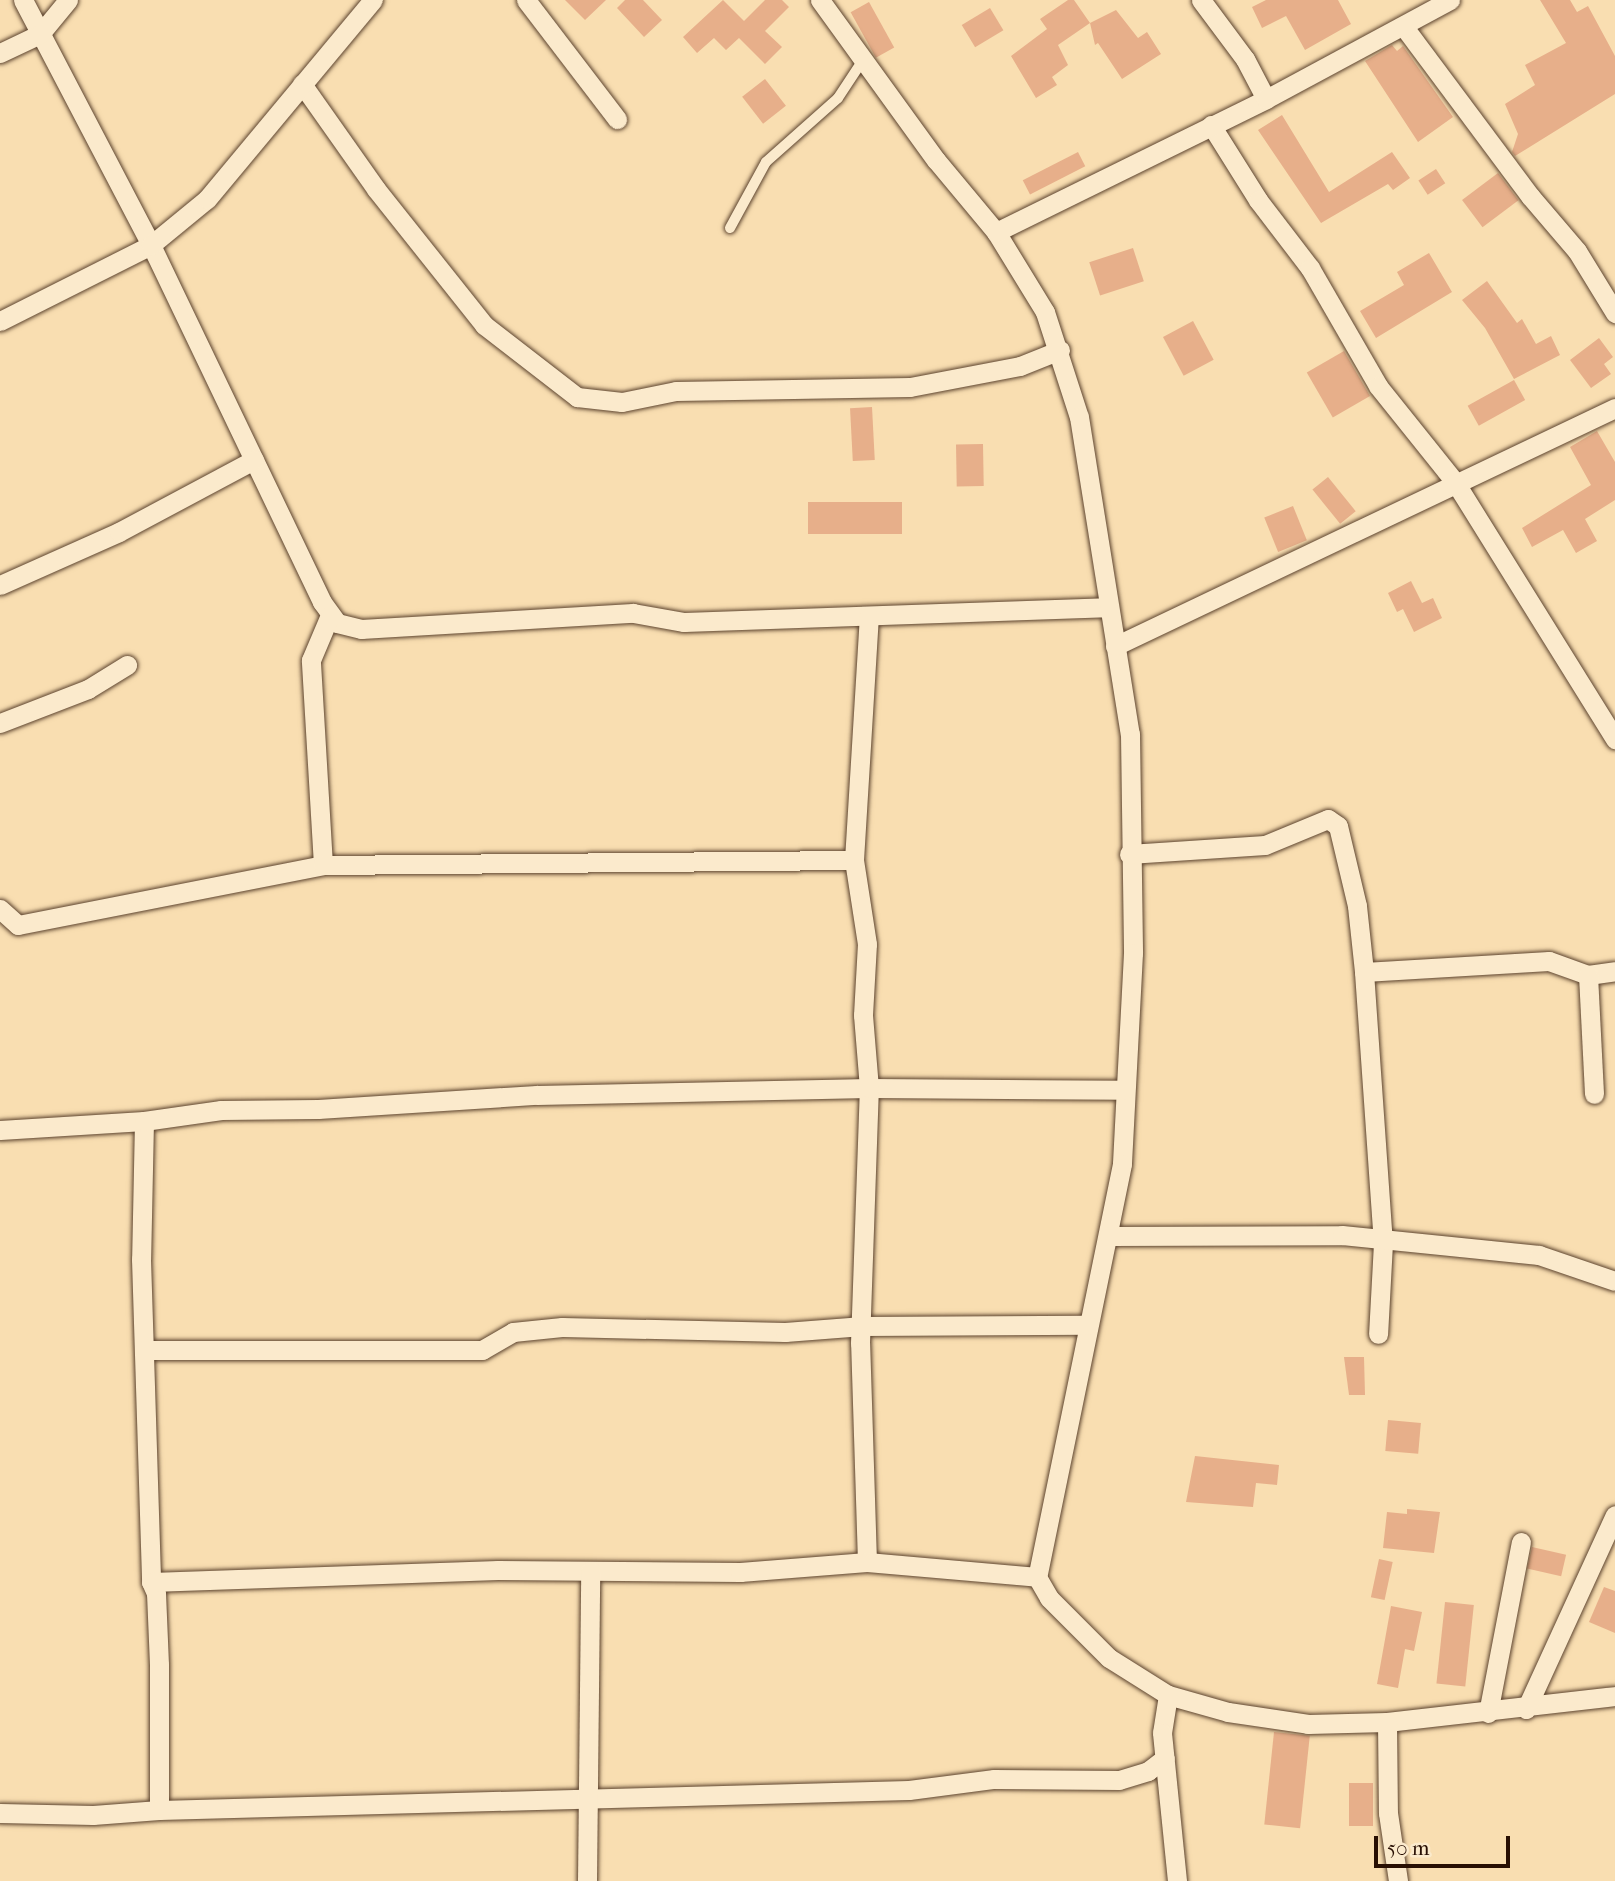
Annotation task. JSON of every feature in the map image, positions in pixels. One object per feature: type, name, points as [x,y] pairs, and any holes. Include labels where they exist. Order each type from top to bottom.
[{"type":"street","points":[[23,0],[151,245],[330,615],[337,623],[361,629],[633,613],[684,622],[1106,607]]},
{"type":"street","points":[[0,53],[40,34],[68,0]]},
{"type":"street","points":[[0,321],[151,245],[207,199],[373,0]]},
{"type":"street","points":[[526,0],[617,120]]},
{"type":"street","points":[[820,0],[865,57],[936,160],[996,232],[1028,279],[1060,350],[1079,417],[1099,521],[1106,607],[1129,734],[1129,854],[1133,953],[1122,1164],[1037,1577],[1049,1598],[1109,1658],[1168,1695],[1228,1712],[1308,1724],[1387,1723],[1615,1699]]},
{"type":"street","points":[[1201,0],[1245,59],[1266,99]]},
{"type":"street","points":[[996,232],[1266,99],[1450,0]]},
{"type":"street","points":[[1404,27],[1577,251],[1615,313]]},
{"type":"street","points":[[302,84],[376,189],[484,325],[577,397],[622,402],[676,391],[910,387],[1020,366],[1060,350]]},
{"type":"street","points":[[1211,125],[1258,200],[1310,268],[1378,386],[1455,482],[1615,740]]},
{"type":"street","points":[[1115,646],[1615,408]]},
{"type":"street","points":[[0,584],[119,532],[254,460]]},
{"type":"street","points":[[323,864],[311,660],[330,615]]},
{"type":"street","points":[[867,1562],[863,1326],[869,1088],[863,1015],[867,944],[854,860],[869,617]]},
{"type":"street","points":[[0,723],[95,685],[127,665]]},
{"type":"street","points":[[1129,854],[1265,845],[1328,819],[1338,826],[1357,906],[1364,972],[1383,1242],[1378,1334]]},
{"type":"street","points":[[0,909],[18,925],[323,864],[854,860]]},
{"type":"street","points":[[1364,972],[1549,961],[1588,975],[1615,971]]},
{"type":"street","points":[[1588,975],[1594,1094]]},
{"type":"street","points":[[0,1130],[144,1121],[220,1110],[318,1110],[537,1095],[869,1088],[1124,1090]]},
{"type":"street","points":[[144,1121],[144,1350],[151,1582],[156,1593],[159,1665],[159,1810]]},
{"type":"street","points":[[1109,1236],[1342,1235],[1383,1242],[1539,1255],[1615,1281]]},
{"type":"street","points":[[144,1350],[482,1350],[513,1332],[562,1327],[785,1332],[863,1326],[1088,1325]]},
{"type":"street","points":[[1526,1709],[1615,1515]]},
{"type":"street","points":[[1488,1713],[1521,1542]]},
{"type":"street","points":[[151,1582],[350,1573],[740,1572],[867,1562],[1037,1577]]},
{"type":"street","points":[[587,1881],[590,1571]]},
{"type":"street","points":[[1168,1695],[1162,1732],[1177,1881]]},
{"type":"street","points":[[1387,1723],[1388,1813],[1398,1881]]},
{"type":"street","points":[[0,1813],[93,1815],[159,1810],[909,1790],[994,1779],[1119,1780],[1148,1771],[1165,1758]]},
{"type":"lane","points":[[730,228],[766,162],[838,98],[865,57]]},
{"type":"building","points":[[565,0],[606,0],[585,20]]},
{"type":"building","points":[[625,0],[643,0],[662,20],[644,37],[617,8]]},
{"type":"building","points":[[723,0],[744,21],[765,0],[782,0],[789,7],[765,31],[782,47],[765,64],[739,38],[726,50],[714,38],[697,53],[683,37]]},
{"type":"building","points":[[1068,0],[1074,0],[1090,23],[1058,45],[1068,65],[1052,77],[1057,85],[1036,98],[1011,56],[1047,29],[1040,19]]},
{"type":"building","points":[[1266,0],[1338,0],[1351,24],[1305,50],[1286,16],[1262,28],[1252,7]]},
{"type":"building","points":[[1540,0],[1570,0],[1577,12],[1588,6],[1615,56],[1615,94],[1515,156],[1512,152],[1518,134],[1505,104],[1535,85],[1525,65],[1566,43]]},
{"type":"building","points":[[869,2],[894,47],[876,58],[851,12]]},
{"type":"building","points":[[990,8],[1003,30],[975,47],[962,25]]},
{"type":"building","points":[[1116,10],[1138,38],[1147,32],[1161,54],[1122,79],[1098,43],[1095,45],[1090,23]]},
{"type":"building","points":[[1392,45],[1397,51],[1403,46],[1453,117],[1418,142],[1365,61]]},
{"type":"building","points":[[765,79],[786,106],[763,124],[742,97]]},
{"type":"building","points":[[1282,115],[1329,192],[1392,152],[1410,178],[1393,190],[1388,184],[1321,223],[1258,130]]},
{"type":"building","points":[[1078,152],[1085,166],[1030,194],[1023,180]]},
{"type":"building","points":[[1436,169],[1445,183],[1428,195],[1418,180]]},
{"type":"building","points":[[1498,173],[1518,200],[1483,227],[1462,200]]},
{"type":"building","points":[[1133,248],[1144,281],[1100,296],[1089,262]]},
{"type":"building","points":[[1429,253],[1452,292],[1376,338],[1360,311],[1404,285],[1397,272]]},
{"type":"building","points":[[1487,281],[1517,323],[1522,319],[1536,344],[1551,336],[1560,355],[1514,379],[1485,328],[1462,300]]},
{"type":"building","points":[[1193,321],[1214,360],[1184,376],[1163,337]]},
{"type":"building","points":[[1599,338],[1613,357],[1604,364],[1611,374],[1591,388],[1570,360]]},
{"type":"building","points":[[1344,351],[1370,396],[1333,418],[1307,372]]},
{"type":"building","points":[[1514,380],[1525,400],[1479,426],[1468,406]]},
{"type":"building","points":[[872,407],[875,460],[853,461],[850,408]]},
{"type":"building","points":[[1597,431],[1615,462],[1615,500],[1585,519],[1597,541],[1576,553],[1563,530],[1532,547],[1522,528],[1591,485],[1570,447]]},
{"type":"building","points":[[956,444],[983,444],[984,486],[957,486]]},
{"type":"building","points":[[1328,477],[1356,511],[1340,524],[1312,490]]},
{"type":"building","points":[[808,502],[902,502],[902,534],[808,534]]},
{"type":"building","points":[[1293,506],[1307,540],[1278,552],[1264,518]]},
{"type":"building","points":[[1411,581],[1422,603],[1433,598],[1442,618],[1414,632],[1403,609],[1397,612],[1388,593]]},
{"type":"building","points":[[1344,1357],[1364,1357],[1365,1395],[1349,1395]]},
{"type":"building","points":[[1388,1420],[1421,1423],[1418,1454],[1385,1451]]},
{"type":"building","points":[[1195,1456],[1279,1465],[1277,1485],[1256,1483],[1253,1507],[1186,1502]]},
{"type":"building","points":[[1407,1509],[1440,1512],[1434,1553],[1383,1548],[1387,1512],[1407,1514]]},
{"type":"building","points":[[1532,1547],[1566,1555],[1561,1576],[1527,1568]]},
{"type":"building","points":[[1379,1559],[1393,1562],[1385,1600],[1371,1597]]},
{"type":"building","points":[[1604,1587],[1615,1591],[1615,1633],[1589,1622]]},
{"type":"building","points":[[1445,1602],[1474,1605],[1465,1687],[1436,1684]]},
{"type":"building","points":[[1391,1606],[1422,1612],[1414,1651],[1405,1649],[1398,1688],[1377,1684]]},
{"type":"building","points":[[1274,1732],[1310,1736],[1300,1828],[1264,1824]]},
{"type":"building","points":[[1349,1783],[1373,1783],[1373,1826],[1349,1826]]}]
